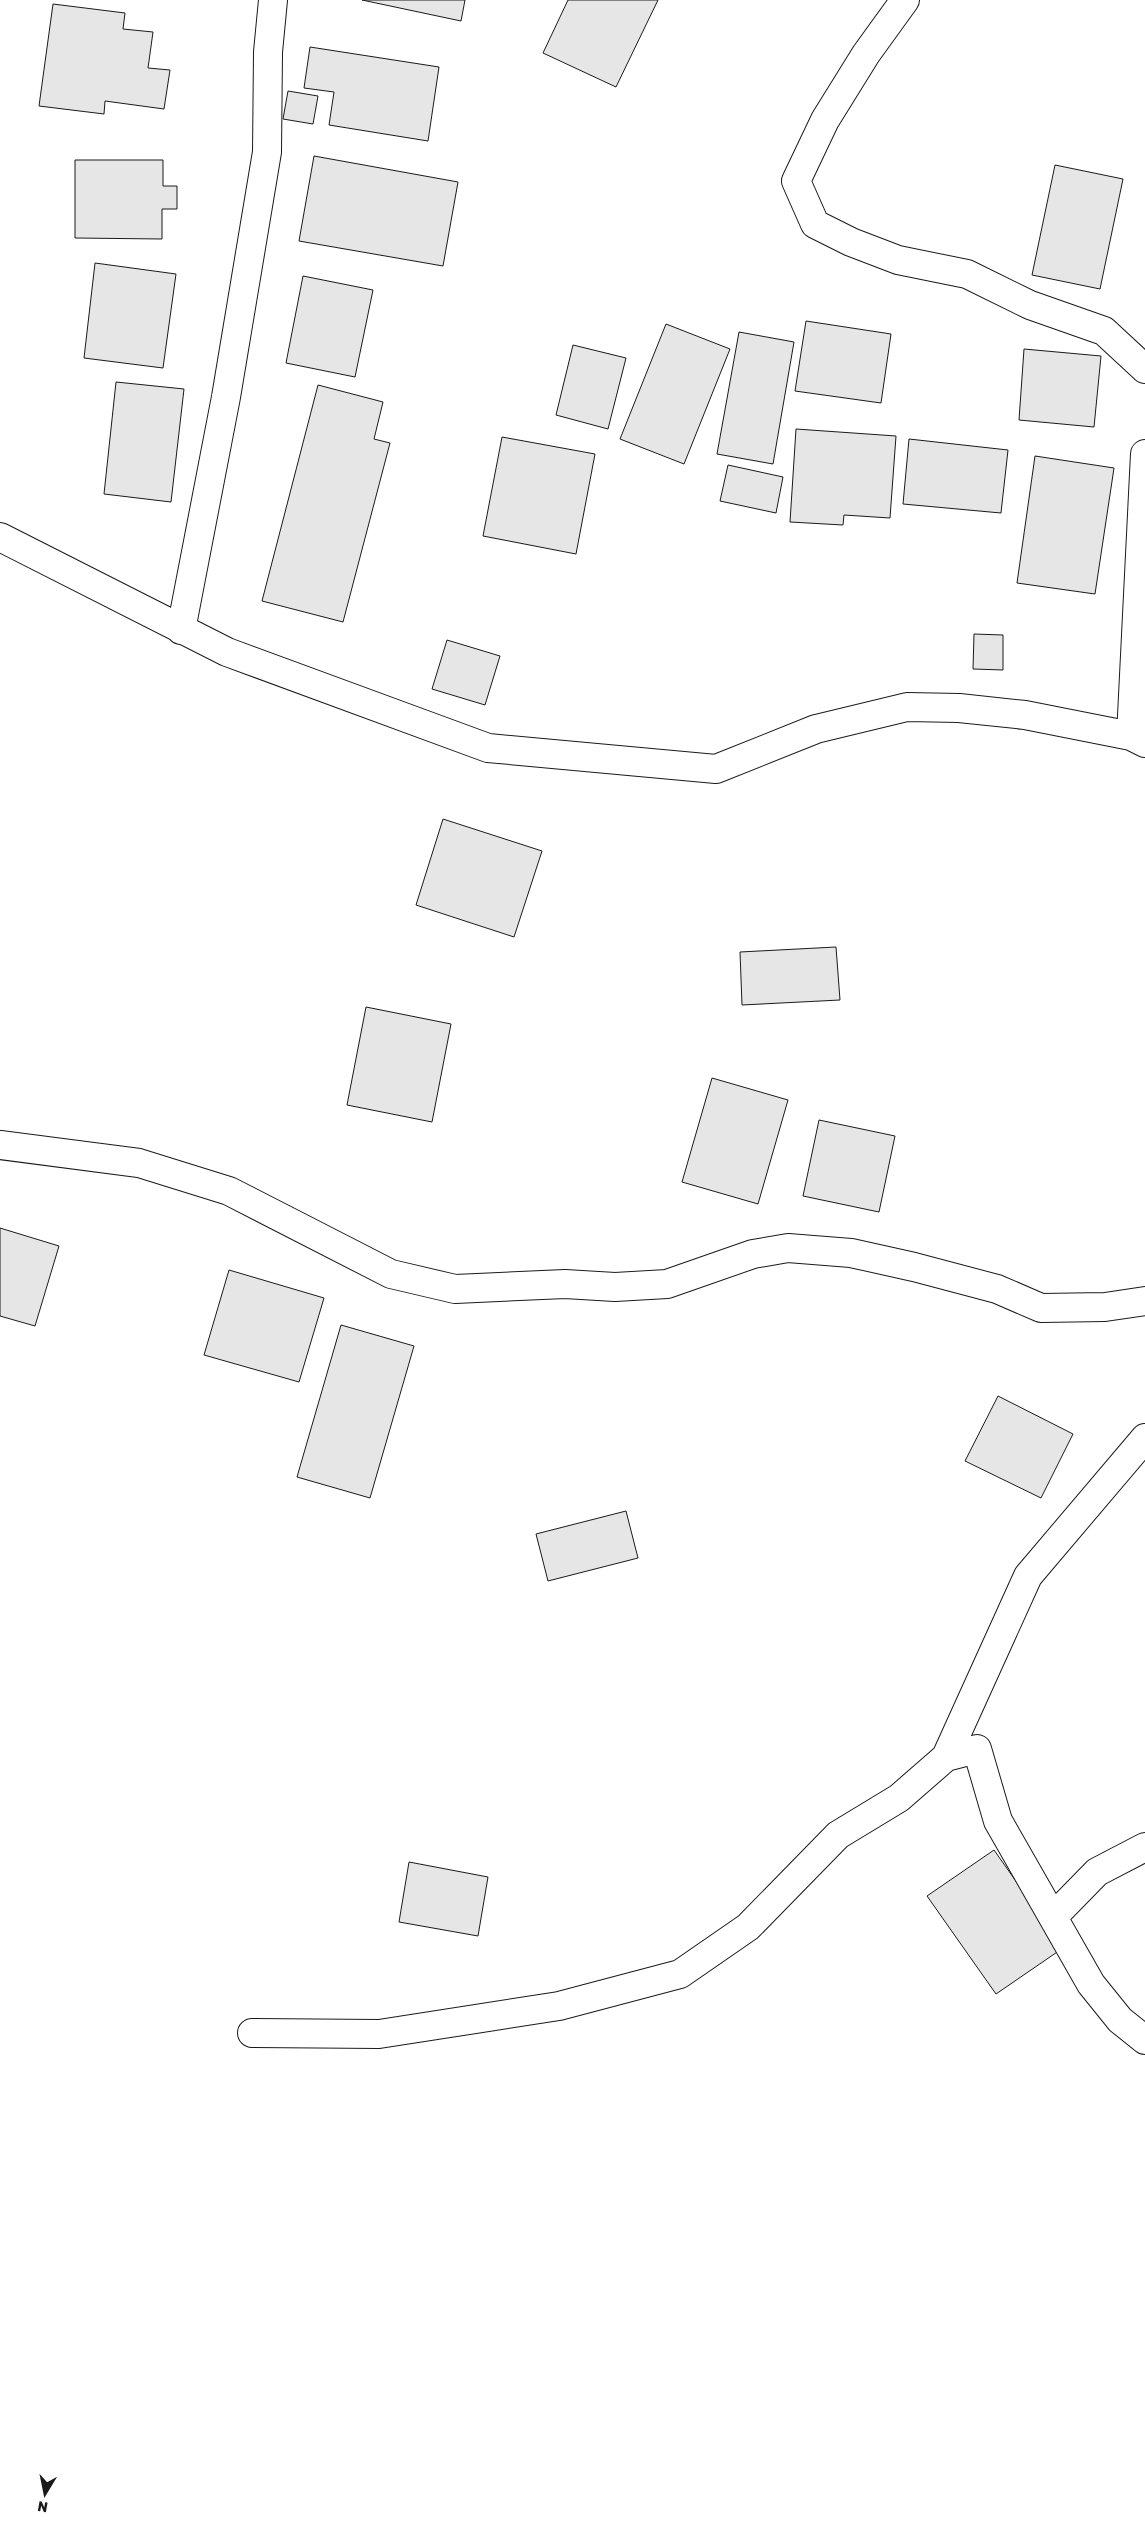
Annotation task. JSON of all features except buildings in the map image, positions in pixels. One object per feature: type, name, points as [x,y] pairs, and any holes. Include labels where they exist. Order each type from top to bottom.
[{"type":"street","points":[[181,630],[226,397],[267,152],[268,52],[273,0]]},
{"type":"street","points":[[905,0],[866,54],[825,120],[796,181],[814,224],[851,242],[898,260],[967,274],[1030,305],[1104,331],[1145,369]]},
{"type":"street","points":[[0,538],[227,652],[488,748],[716,769],[816,729],[907,707],[959,708],[1025,715],[1138,740],[1145,454]]},
{"type":"street","points":[[0,1145],[139,1164],[229,1191],[391,1274],[454,1289],[565,1284],[615,1287],[667,1284],[753,1254],[788,1248],[851,1253],[914,1267],[997,1289],[1041,1308],[1105,1307],[1145,1301]]},
{"type":"street","points":[[252,2033],[379,2034],[559,2006],[680,1974],[748,1927],[838,1835],[899,1798],[946,1757],[1028,1576],[1145,1438]]},
{"type":"street","points":[[946,1757],[977,1749],[998,1821],[1054,1916],[1091,1984],[1120,2020],[1145,2040]]},
{"type":"street","points":[[1054,1916],[1097,1872],[1145,1847]]}]
